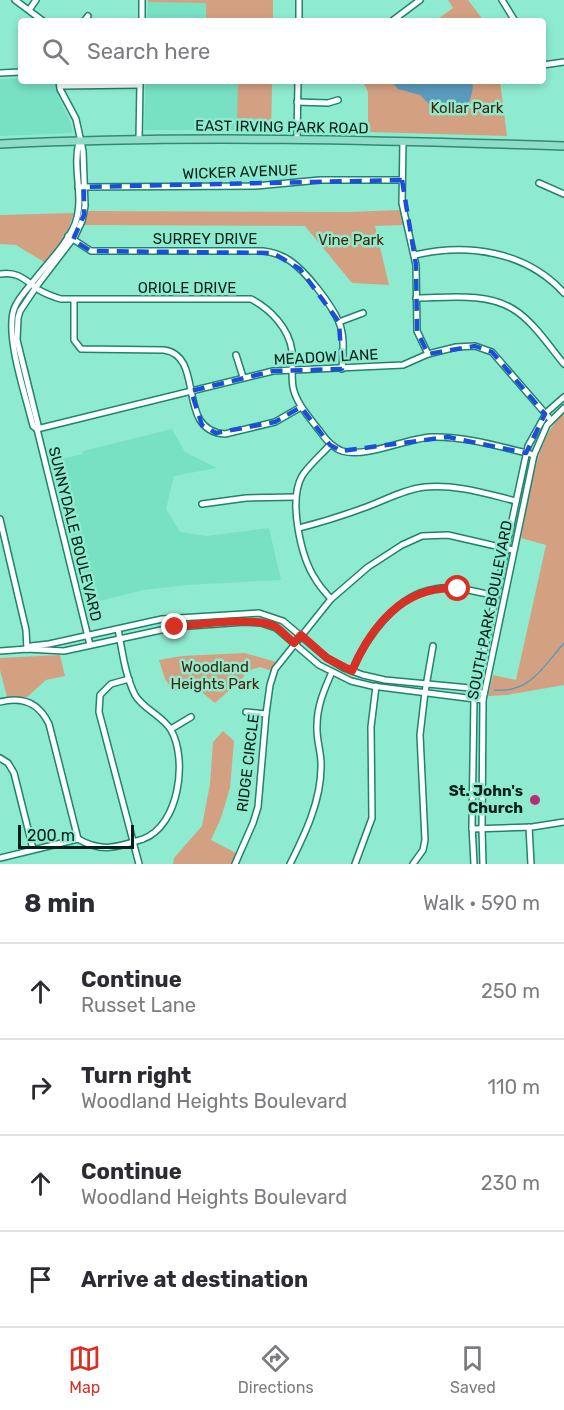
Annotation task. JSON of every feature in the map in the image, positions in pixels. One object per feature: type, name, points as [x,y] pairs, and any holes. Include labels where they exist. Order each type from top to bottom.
[{"type":"main road","name":"EAST IRVING PARK ROAD","points":[[0,144],[139,139],[297,139],[564,146]]},
{"type":"street","points":[[15,0],[39,18]]},
{"type":"street","points":[[29,10],[36,0]]},
{"type":"street","points":[[142,0],[142,18]]},
{"type":"street","points":[[299,0],[299,18]]},
{"type":"street","points":[[504,0],[513,18]]},
{"type":"street","points":[[396,18],[417,1]]},
{"type":"street","points":[[546,65],[564,63]]},
{"type":"street","points":[[0,73],[18,72]]},
{"type":"street","name":"SUNNYDALE BOULEVARD","points":[[59,84],[69,110],[76,119],[83,151],[81,187],[84,215],[71,238],[34,285],[20,311],[17,331],[37,429],[90,645]]},
{"type":"street","points":[[139,139],[140,84]]},
{"type":"street","points":[[297,139],[298,84]]},
{"type":"street","points":[[297,102],[338,100]]},
{"type":"street","points":[[403,142],[403,207],[415,255],[417,331],[428,354]]},
{"type":"street","name":"WICKER AVENUE","points":[[81,187],[264,186],[320,180],[402,180]]},
{"type":"street","points":[[539,183],[564,194]]},
{"type":"street","name":"SURREY DRIVE","points":[[71,238],[91,251],[263,251],[286,258],[296,265],[329,305],[339,322],[343,339],[342,369]]},
{"type":"street","points":[[415,255],[451,250],[485,251],[523,261],[550,277],[564,293]]},
{"type":"street","name":"ORIOLE DRIVE","points":[[0,274],[18,274],[51,296],[74,300],[251,299],[264,306],[277,319],[287,335],[292,350],[293,389],[301,406],[330,445]]},
{"type":"street","points":[[416,298],[493,301],[513,309],[529,323],[564,364]]},
{"type":"street","points":[[74,300],[73,338],[78,347],[87,350],[171,351],[184,363],[196,412],[202,425],[216,433],[232,433],[275,422],[301,406]]},
{"type":"street","points":[[339,322],[363,313]]},
{"type":"street","name":"MEADOW LANE","points":[[37,429],[243,377],[291,369],[342,369],[403,365],[428,354],[456,347],[475,346],[492,352],[551,420]]},
{"type":"street","points":[[236,355],[243,377]]},
{"type":"street","name":"SOUTH PARK BOULEVARD","points":[[474,864],[472,829],[475,690],[526,453],[545,414],[564,397]]},
{"type":"street","name":"SOUTH PARK BOULEVARD","points":[[483,864],[483,697],[534,455],[540,438],[551,420],[564,408]]},
{"type":"street","points":[[331,599],[316,581],[307,563],[295,497],[302,476],[330,445],[341,451],[357,452],[417,439],[448,437],[534,455]]},
{"type":"street","points":[[299,528],[336,518],[397,495],[426,487],[444,487],[524,503]]},
{"type":"street","points":[[202,504],[246,498],[295,497]]},
{"type":"street","points":[[0,519],[26,630],[27,649]]},
{"type":"street","name":"RIDGE CIRCLE","points":[[235,864],[258,807],[266,714],[275,669],[331,599],[368,567],[402,545],[422,536],[448,535],[513,550]]},
{"type":"street","points":[[352,671],[365,643],[382,620],[419,594],[428,590],[446,588],[503,598]]},
{"type":"street","points":[[27,649],[31,646],[172,618],[254,612],[276,617],[327,658],[352,671],[377,679],[475,690],[483,697]]},
{"type":"street","points":[[0,651],[27,649],[64,651],[175,627],[245,622],[274,626],[314,661],[355,683],[474,698],[483,697]]},
{"type":"street","points":[[0,858],[78,839],[92,847],[106,848],[134,842],[150,836],[165,822],[174,801],[179,775],[179,755],[171,729],[136,697],[129,679],[118,629]]},
{"type":"street","points":[[413,864],[423,850],[425,840],[420,735],[433,646]]},
{"type":"street","points":[[290,864],[304,835],[316,800],[321,767],[317,726],[321,698],[332,672]]},
{"type":"street","points":[[129,679],[111,684],[100,695],[99,712],[139,864]]},
{"type":"street","points":[[355,864],[372,818],[371,728],[377,679]]},
{"type":"street","points":[[0,702],[21,699],[35,704],[50,724],[78,839]]},
{"type":"street","points":[[246,712],[266,714]]},
{"type":"street","points":[[171,729],[191,717]]},
{"type":"street","points":[[0,758],[8,763],[14,773],[33,849]]},
{"type":"street","points":[[472,829],[529,827],[564,822]]},
{"type":"street","points":[[529,827],[531,864]]},
{"type":"highlighted area","points":[[402,180],[416,265],[417,331],[428,354],[475,346],[492,352],[545,414],[526,453],[448,437],[341,451],[330,445],[301,407],[275,422],[216,433],[202,425],[191,391],[273,371],[342,369],[339,322],[300,269],[273,253],[91,251],[73,240],[84,215],[84,187]]},
{"type":"shaded area","points":[[148,0],[273,0],[273,18],[147,18]]},
{"type":"shaded area","points":[[18,78],[18,84],[56,84],[73,133],[0,136],[0,79]]},
{"type":"shaded area","points":[[146,84],[272,84],[271,130],[144,130]]},
{"type":"shaded area","points":[[172,429],[185,452],[217,468],[174,476],[166,509],[180,532],[206,536],[269,528],[281,580],[143,590],[87,604],[52,461]]},
{"type":"green space","points":[[148,0],[273,0],[273,18],[206,18],[206,3],[148,2]]},
{"type":"green space","points":[[448,0],[468,0],[482,18],[439,18],[453,8]]},
{"type":"green space","points":[[238,84],[272,84],[271,130],[266,130],[259,120],[237,118]]},
{"type":"green space","name":"Kollar Park","points":[[364,84],[500,84],[507,136],[368,132],[368,92]]},
{"type":"green space","name":"Vine Park","points":[[401,210],[404,225],[375,226],[389,285],[352,283],[305,226],[83,225],[87,211],[349,212]]},
{"type":"green space","points":[[74,213],[66,235],[44,262],[16,245],[0,244],[0,215]]},
{"type":"green space","points":[[564,414],[564,685],[488,696],[493,675],[516,680],[546,545],[521,538],[539,453],[554,424]]},
{"type":"green space","name":"Woodland Heights Park","points":[[245,653],[276,662],[272,671],[260,667],[246,671],[243,678],[215,703],[197,688],[173,691],[165,679],[159,660],[182,656]]},
{"type":"green space","points":[[60,655],[65,676],[46,680],[27,697],[7,697],[0,670],[0,658]]},
{"type":"green space","points":[[223,731],[234,741],[230,788],[221,818],[211,840],[236,853],[231,864],[173,864],[174,858],[202,826],[210,784],[213,742]]},
{"type":"water","points":[[394,84],[473,84],[469,101],[460,107],[429,104],[420,95],[398,89]]},
{"type":"waterway","points":[[495,690],[507,690],[527,683],[564,643]]},
{"type":"place","name":"St. John's Church","points":[[535,800]]},
{"type":"route","points":[[175,627],[245,622],[267,624],[274,626],[294,643],[301,635],[327,658],[352,671],[371,633],[392,612],[411,598],[428,590],[458,589]]}]
